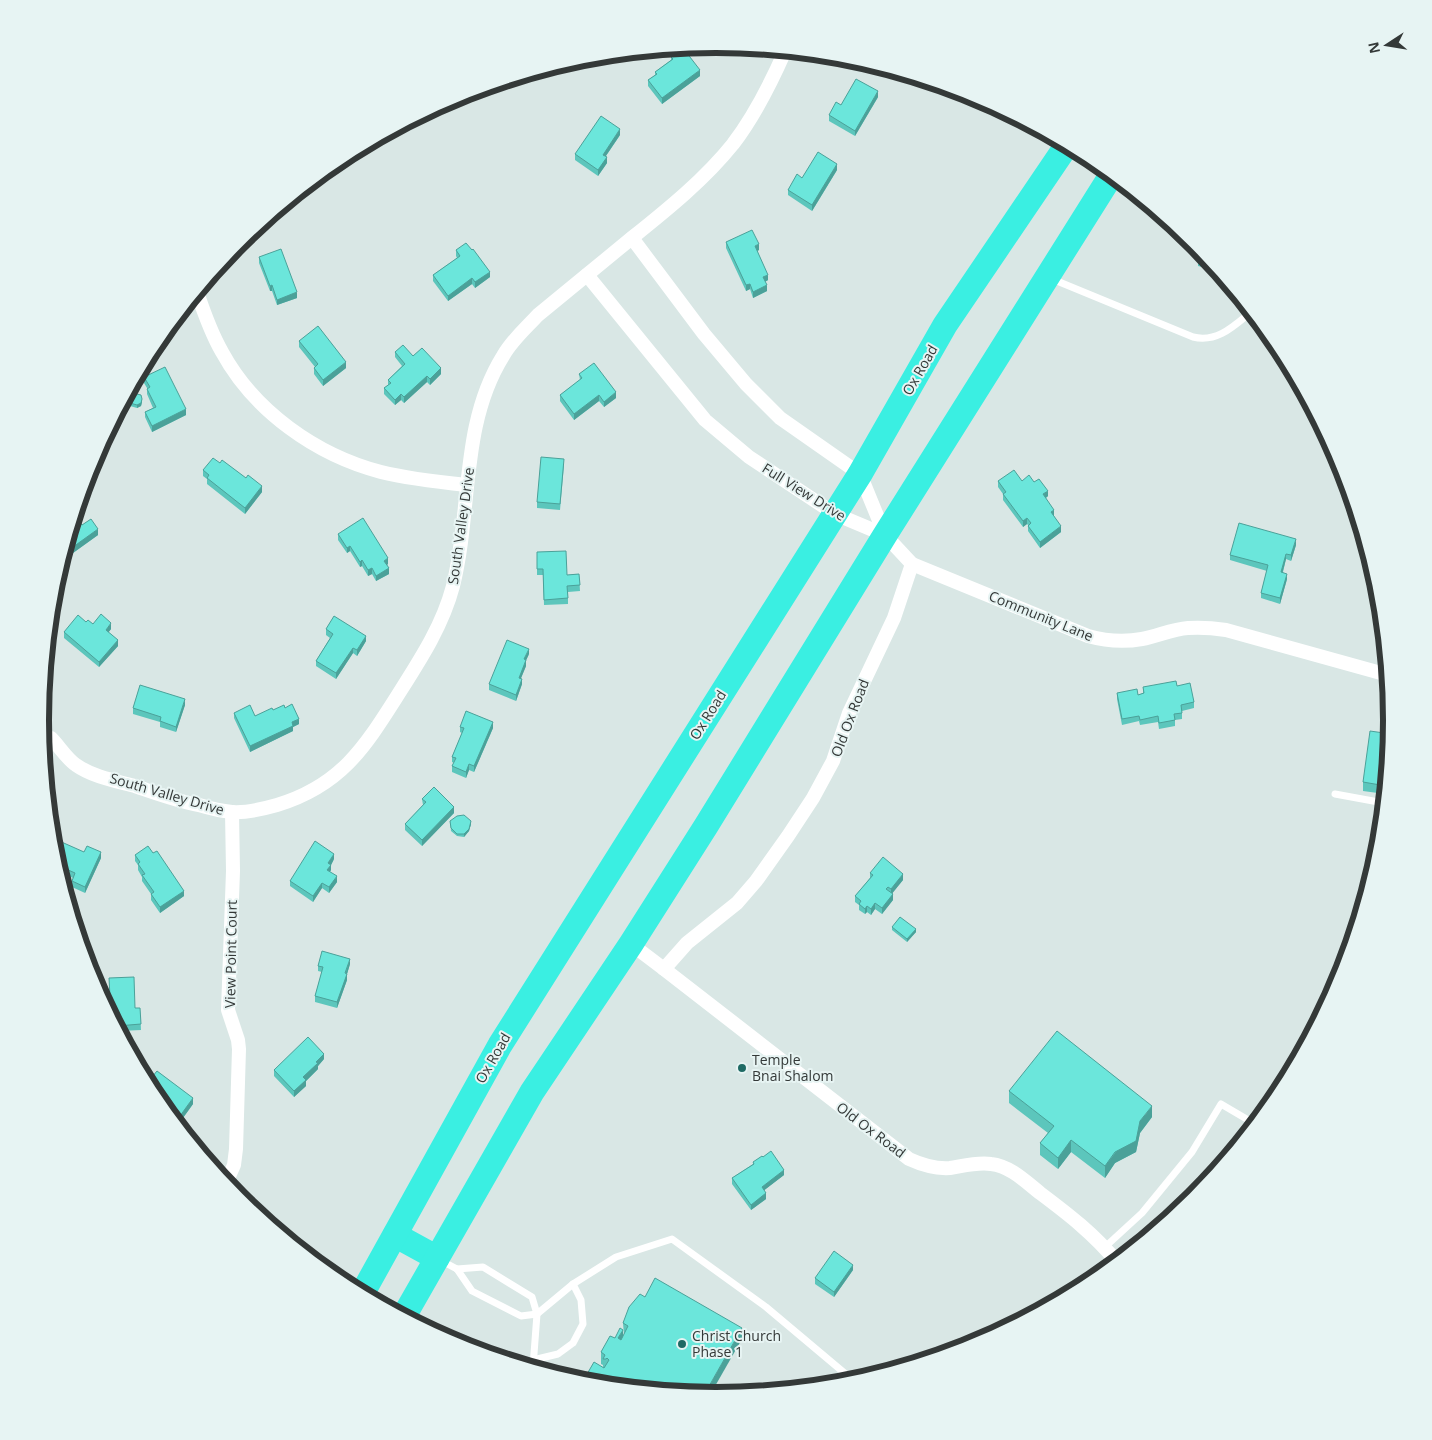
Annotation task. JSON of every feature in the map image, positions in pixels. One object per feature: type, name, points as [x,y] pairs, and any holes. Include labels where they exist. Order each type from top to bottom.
[{"type":"highway","name":"Ox Road","points":[[365,1288],[500,1045],[860,474],[945,324],[1063,150]]},
{"type":"highway","points":[[408,1311],[447,1264],[532,1092],[631,944],[706,826],[885,535],[1108,181]]},
{"type":"highway","points":[[395,1235],[447,1264]]},
{"type":"street","name":"South Valley Drive","points":[[51,738],[75,765],[92,774],[194,804],[232,812],[265,808],[293,800],[327,782],[345,768],[369,740],[427,650],[444,612],[459,561],[467,485],[481,405],[491,378],[504,354],[521,332],[538,315],[632,238],[710,170],[752,116],[765,94],[783,56]]},
{"type":"street","points":[[632,238],[704,334],[746,384],[780,418],[860,474],[885,535]]},
{"type":"street","name":"Full View Drive","points":[[587,275],[705,420],[749,458],[835,514],[885,535]]},
{"type":"street","points":[[199,299],[207,322],[222,352],[235,372],[263,405],[299,434],[331,453],[361,466],[431,481],[467,485]]},
{"type":"street","name":"Community Lane","points":[[885,535],[912,564],[1088,636],[1124,641],[1143,639],[1174,630],[1206,627],[1226,630],[1382,673]]},
{"type":"street","name":"Old Ox Road","points":[[664,969],[687,943],[737,903],[756,881],[813,798],[833,761],[849,713],[894,618],[912,564]]},
{"type":"street","name":"View Point Court","points":[[229,1176],[234,1165],[236,1149],[239,1049],[228,1010],[233,871],[232,812]]},
{"type":"street","name":"Old Ox Road","points":[[631,944],[909,1159],[934,1167],[948,1168],[981,1163],[1003,1167],[1016,1174],[1085,1227],[1112,1256]]},
{"type":"lane","points":[[1047,277],[1203,340],[1218,336],[1246,316]]},
{"type":"lane","points":[[1335,794],[1379,801]]},
{"type":"lane","points":[[1105,1247],[1142,1214],[1192,1152],[1221,1104],[1249,1121]]},
{"type":"lane","points":[[447,1264],[472,1291],[521,1316],[538,1314],[573,1284],[616,1257],[672,1239],[766,1307],[846,1374]]},
{"type":"lane","points":[[447,1264],[482,1267],[532,1297],[538,1314],[533,1362]]},
{"type":"lane","points":[[536,1363],[558,1354],[573,1343],[582,1324],[581,1300],[573,1284]]},
{"type":"building","points":[[675,54],[687,54],[700,70],[662,98],[648,80],[657,74],[655,72],[673,59],[671,57]]},
{"type":"building","points":[[856,79],[878,91],[855,131],[829,115],[836,102],[841,105]]},
{"type":"building","points":[[601,116],[620,129],[603,155],[607,157],[598,170],[575,154]]},
{"type":"building","points":[[818,152],[837,164],[812,205],[788,190],[797,174],[802,178]]},
{"type":"building","points":[[752,230],[759,244],[755,246],[768,275],[763,277],[767,285],[753,292],[750,284],[746,285],[726,242]]},
{"type":"building","points":[[466,243],[473,249],[490,272],[475,282],[472,278],[448,296],[433,275],[460,256],[456,250]]},
{"type":"building","points":[[281,249],[297,292],[277,300],[259,257]]},
{"type":"building","points":[[318,326],[346,362],[323,380],[314,368],[318,364],[299,341]]},
{"type":"building","points":[[403,345],[413,356],[422,348],[441,368],[430,379],[427,376],[404,397],[401,394],[395,400],[384,388],[391,383],[388,380],[405,364],[395,352]]},
{"type":"building","points":[[594,363],[616,392],[604,402],[599,395],[574,414],[560,395],[582,378],[579,374]]},
{"type":"building","points":[[165,367],[186,409],[152,426],[145,412],[156,407],[147,389],[150,387],[144,377]]},
{"type":"building","points":[[134,393],[141,395],[141,403],[137,405],[130,403]]},
{"type":"building","points":[[541,457],[564,459],[560,504],[537,502]]},
{"type":"building","points":[[213,458],[220,463],[222,460],[246,478],[248,475],[262,486],[245,508],[207,478],[209,475],[203,470]]},
{"type":"building","points":[[1014,470],[1022,481],[1029,475],[1034,482],[1039,479],[1048,491],[1043,494],[1054,510],[1051,512],[1061,526],[1040,542],[1028,526],[1031,523],[1027,518],[1023,521],[1003,494],[1006,492],[998,481]]},
{"type":"building","points":[[363,518],[388,558],[384,561],[389,568],[376,576],[372,568],[368,570],[362,560],[360,562],[350,546],[347,548],[338,534]]},
{"type":"building","points":[[91,519],[98,529],[71,549],[79,521],[82,525]]},
{"type":"building","points":[[1239,523],[1296,539],[1291,555],[1286,554],[1281,572],[1287,574],[1280,598],[1261,593],[1268,565],[1230,555]]},
{"type":"building","points":[[566,551],[567,575],[579,574],[580,585],[567,586],[568,598],[544,600],[543,569],[537,569],[537,552]]},
{"type":"building","points":[[101,614],[111,623],[106,630],[118,640],[99,662],[64,632],[78,615],[86,622],[88,620],[93,624]]},
{"type":"building","points":[[334,616],[366,636],[357,650],[353,648],[336,673],[316,661],[333,634],[326,629]]},
{"type":"building","points":[[507,640],[529,649],[524,659],[526,660],[519,678],[522,679],[516,695],[489,684]]},
{"type":"building","points":[[1176,681],[1177,686],[1190,683],[1194,702],[1181,705],[1182,713],[1174,714],[1175,720],[1159,723],[1158,716],[1140,720],[1139,716],[1122,719],[1117,693],[1137,689],[1138,695],[1144,693],[1143,687]]},
{"type":"building","points":[[140,685],[185,699],[176,727],[160,721],[161,717],[133,708]]},
{"type":"building","points":[[292,704],[299,719],[292,722],[293,726],[250,746],[234,713],[250,705],[255,716],[272,708],[273,710],[284,705],[285,708]]},
{"type":"building","points":[[466,711],[493,722],[474,766],[469,764],[466,772],[452,766],[456,758],[452,757],[464,728],[460,727]]},
{"type":"building","points":[[1370,731],[1383,733],[1380,785],[1363,782]]},
{"type":"building","points":[[434,787],[454,807],[422,840],[405,824],[426,802],[422,799]]},
{"type":"building","points":[[464,815],[471,821],[469,829],[464,834],[457,834],[451,828],[450,821],[457,816]]},
{"type":"building","points":[[315,841],[334,854],[328,863],[331,865],[327,870],[337,876],[329,887],[322,883],[313,896],[290,881]]},
{"type":"building","points":[[60,842],[84,852],[87,846],[101,852],[85,887],[72,881],[75,873],[66,869]]},
{"type":"building","points":[[148,846],[153,853],[157,851],[184,891],[160,907],[151,894],[154,892],[142,875],[145,874],[138,864],[140,862],[135,855]]},
{"type":"building","points":[[883,857],[903,874],[891,889],[888,887],[886,889],[893,894],[882,908],[875,903],[871,909],[867,906],[865,909],[859,904],[861,901],[855,896],[873,875],[870,873]]},
{"type":"building","points":[[900,917],[916,929],[907,939],[892,927]]},
{"type":"building","points":[[322,951],[350,959],[337,1002],[315,996],[323,967],[318,966]]},
{"type":"building","points":[[134,977],[135,1008],[140,1008],[141,1024],[123,1025],[110,997],[109,978]]},
{"type":"building","points":[[1057,1031],[1152,1106],[1140,1121],[1136,1141],[1115,1152],[1105,1166],[1071,1140],[1058,1158],[1040,1143],[1054,1126],[1009,1091]]},
{"type":"building","points":[[308,1037],[324,1054],[316,1062],[318,1063],[303,1077],[306,1080],[294,1091],[274,1070]]},
{"type":"building","points":[[157,1071],[193,1098],[180,1116],[161,1091],[152,1077]]},
{"type":"building","points":[[771,1151],[784,1170],[762,1187],[766,1193],[751,1205],[732,1178]]},
{"type":"building","points":[[834,1251],[853,1265],[834,1292],[815,1278]]},
{"type":"building","name":"Christ Church Phase 1","points":[[655,1278],[742,1328],[709,1387],[629,1382],[587,1374],[594,1362],[604,1368],[609,1360],[607,1358],[603,1359],[605,1355],[601,1352],[610,1336],[615,1338],[620,1328],[623,1330],[618,1338],[621,1340],[628,1326],[623,1323],[629,1307],[640,1294],[645,1297]]},
{"type":"place","name":"Temple Bnai Shalom","points":[[742,1068]]},
{"type":"place","name":"Christ Church Phase 1","points":[[682,1344]]}]
